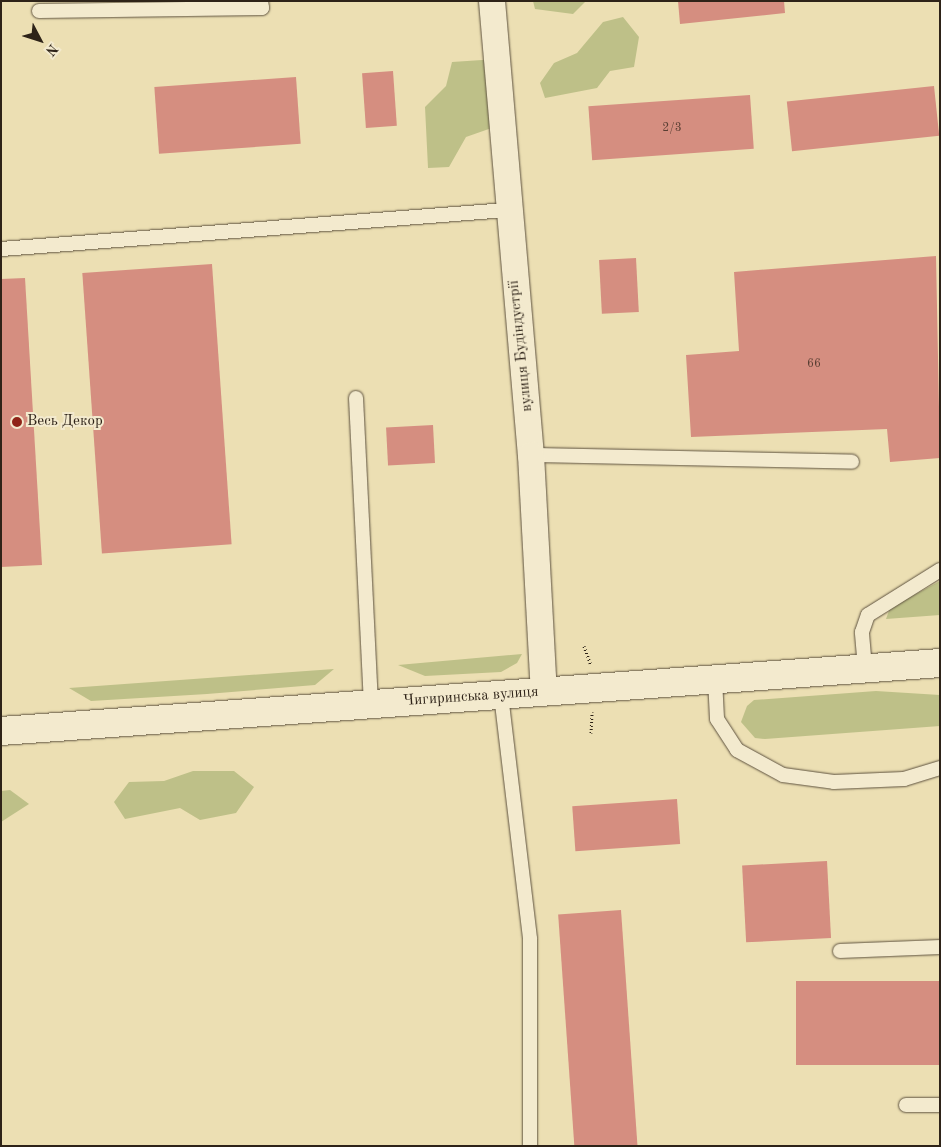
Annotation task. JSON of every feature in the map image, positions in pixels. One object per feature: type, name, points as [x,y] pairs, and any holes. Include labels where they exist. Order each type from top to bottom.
[{"type":"main road","name":"Чигиринська вулиця","points":[[1,731],[940,663]]},
{"type":"street","name":"вулиця Будіндустрії","points":[[492,1],[507,210],[531,455],[544,692]]},
{"type":"lane","points":[[38,11],[262,8],[261,1]]},
{"type":"lane","points":[[1,249],[507,210]]},
{"type":"lane","points":[[356,398],[371,704]]},
{"type":"lane","points":[[531,455],[852,462]]},
{"type":"lane","points":[[865,668],[862,632],[868,615],[940,570]]},
{"type":"lane","points":[[715,679],[717,719],[737,750],[783,775],[834,782],[904,779],[940,768]]},
{"type":"lane","points":[[501,695],[530,939],[530,1146]]},
{"type":"lane","points":[[840,951],[940,947]]},
{"type":"lane","points":[[906,1105],[940,1105]]},
{"type":"path","points":[[584,646],[591,665]]},
{"type":"path","points":[[591,733],[592,711]]},
{"type":"green space","points":[[533,1],[585,2],[573,14],[535,9]]},
{"type":"green space","points":[[623,17],[639,37],[634,67],[610,71],[597,88],[545,98],[540,83],[554,63],[577,53],[603,22]]},
{"type":"green space","points":[[497,59],[503,124],[466,137],[449,167],[428,168],[425,107],[446,86],[452,62]]},
{"type":"green space","points":[[940,581],[940,615],[886,619],[890,608]]},
{"type":"green space","points":[[522,654],[517,663],[501,672],[425,676],[398,665]]},
{"type":"green space","points":[[334,669],[315,685],[207,694],[91,701],[69,688]]},
{"type":"green space","points":[[876,691],[940,695],[940,726],[765,739],[755,738],[741,722],[747,706],[754,700]]},
{"type":"green space","points":[[193,771],[234,771],[254,787],[236,813],[200,820],[180,808],[125,819],[114,802],[129,782],[164,781]]},
{"type":"green space","points":[[10,790],[29,804],[1,822],[1,791]]},
{"type":"building","points":[[678,1],[784,1],[785,13],[680,24]]},
{"type":"building","points":[[393,71],[397,126],[366,128],[362,73]]},
{"type":"building","points":[[296,77],[301,144],[159,154],[154,87]]},
{"type":"building","points":[[934,86],[939,136],[792,151],[787,101]]},
{"type":"building","points":[[750,95],[754,149],[592,160],[588,106]]},
{"type":"building","points":[[936,256],[940,458],[890,462],[887,429],[691,437],[686,355],[739,351],[734,272]]},
{"type":"building","points":[[636,258],[639,312],[602,314],[599,260]]},
{"type":"building","points":[[212,264],[232,544],[102,553],[82,273]]},
{"type":"building","name":"Весь Декор","points":[[25,278],[42,565],[1,567],[1,279]]},
{"type":"building","points":[[433,425],[435,463],[388,465],[386,427]]},
{"type":"building","points":[[677,799],[680,844],[575,851],[572,806]]},
{"type":"building","points":[[827,861],[831,938],[746,942],[742,865]]},
{"type":"building","points":[[621,910],[638,1146],[574,1146],[558,914]]},
{"type":"building","points":[[796,981],[940,981],[940,1065],[796,1065]]},
{"type":"place","name":"Весь Декор","points":[[17,422]]}]
